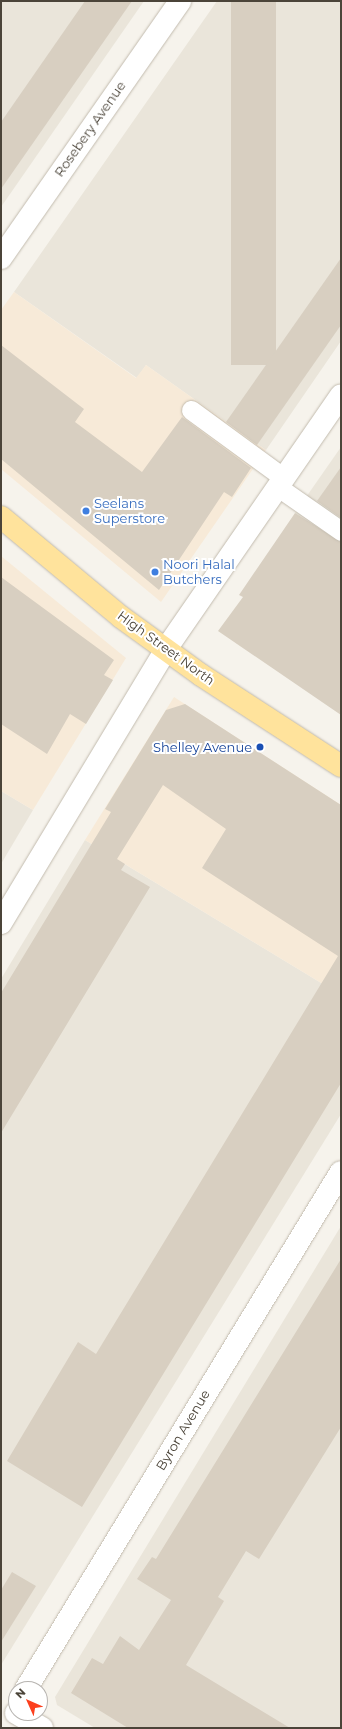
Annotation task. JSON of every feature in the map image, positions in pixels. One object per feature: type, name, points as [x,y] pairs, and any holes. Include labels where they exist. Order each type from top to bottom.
[{"type":"main road","name":"High Street North","points":[[1,517],[122,617],[201,675],[341,766]]},
{"type":"street","name":"Rosebery Avenue","points":[[1,258],[180,1]]},
{"type":"street","points":[[1,923],[166,649],[341,395]]},
{"type":"street","name":"Byron Avenue","points":[[31,1681],[341,1172]]},
{"type":"street","points":[[31,1721],[42,1728]]},
{"type":"lane","points":[[191,410],[341,531]]},
{"type":"shaded area","points":[[1,1],[144,1],[1,207]]},
{"type":"shaded area","points":[[217,1],[341,1],[341,341],[266,450],[146,365],[137,378],[14,292]]},
{"type":"shaded area","points":[[14,292],[136,378],[146,365],[266,450],[161,602],[1,469],[1,310]]},
{"type":"shaded area","points":[[341,447],[341,545],[295,513]]},
{"type":"shaded area","points":[[1,556],[126,658],[33,810],[1,791]]},
{"type":"shaded area","points":[[174,697],[341,805],[341,995],[85,840]]},
{"type":"shaded area","points":[[1,791],[33,810],[1,864]]},
{"type":"shaded area","points":[[85,840],[341,995],[341,1114],[1,1665],[1,979]]},
{"type":"shaded area","points":[[341,1226],[341,1728],[95,1728],[57,1705],[55,1697]]},
{"type":"building","points":[[85,1],[132,1],[1,189],[1,122]]},
{"type":"building","points":[[231,1],[276,1],[276,365],[231,365]]},
{"type":"building","points":[[341,258],[341,325],[257,445],[226,422]]},
{"type":"building","points":[[1,345],[84,409],[75,422],[142,472],[182,417],[251,468],[232,497],[224,492],[159,590],[1,459]]},
{"type":"building","points":[[341,467],[341,518],[317,501]]},
{"type":"building","points":[[295,513],[341,542],[341,715],[218,631],[243,597],[239,595]]},
{"type":"building","points":[[1,577],[114,660],[104,675],[113,680],[86,724],[70,714],[47,754],[1,724]]},
{"type":"building","points":[[185,704],[341,805],[341,1083],[82,1507],[7,1461],[78,1342],[96,1354],[338,956],[202,868],[226,829],[163,785],[117,859],[125,864],[121,870],[150,887],[1,1133],[1,993],[111,812],[105,809],[166,710]]},
{"type":"building","points":[[341,1259],[341,1427],[259,1559],[246,1551],[218,1597],[224,1601],[186,1665],[290,1728],[128,1728],[71,1693],[92,1658],[103,1664],[120,1636],[139,1650],[171,1600],[137,1579],[152,1557],[156,1559]]},
{"type":"building","points":[[12,1572],[36,1586],[1,1642],[1,1590]]},
{"type":"place","name":"Seelans Superstore","points":[[86,511]]},
{"type":"place","name":"Noori Halal Butchers","points":[[155,572]]},
{"type":"place","name":"Shelley Avenue","points":[[260,747]]}]
